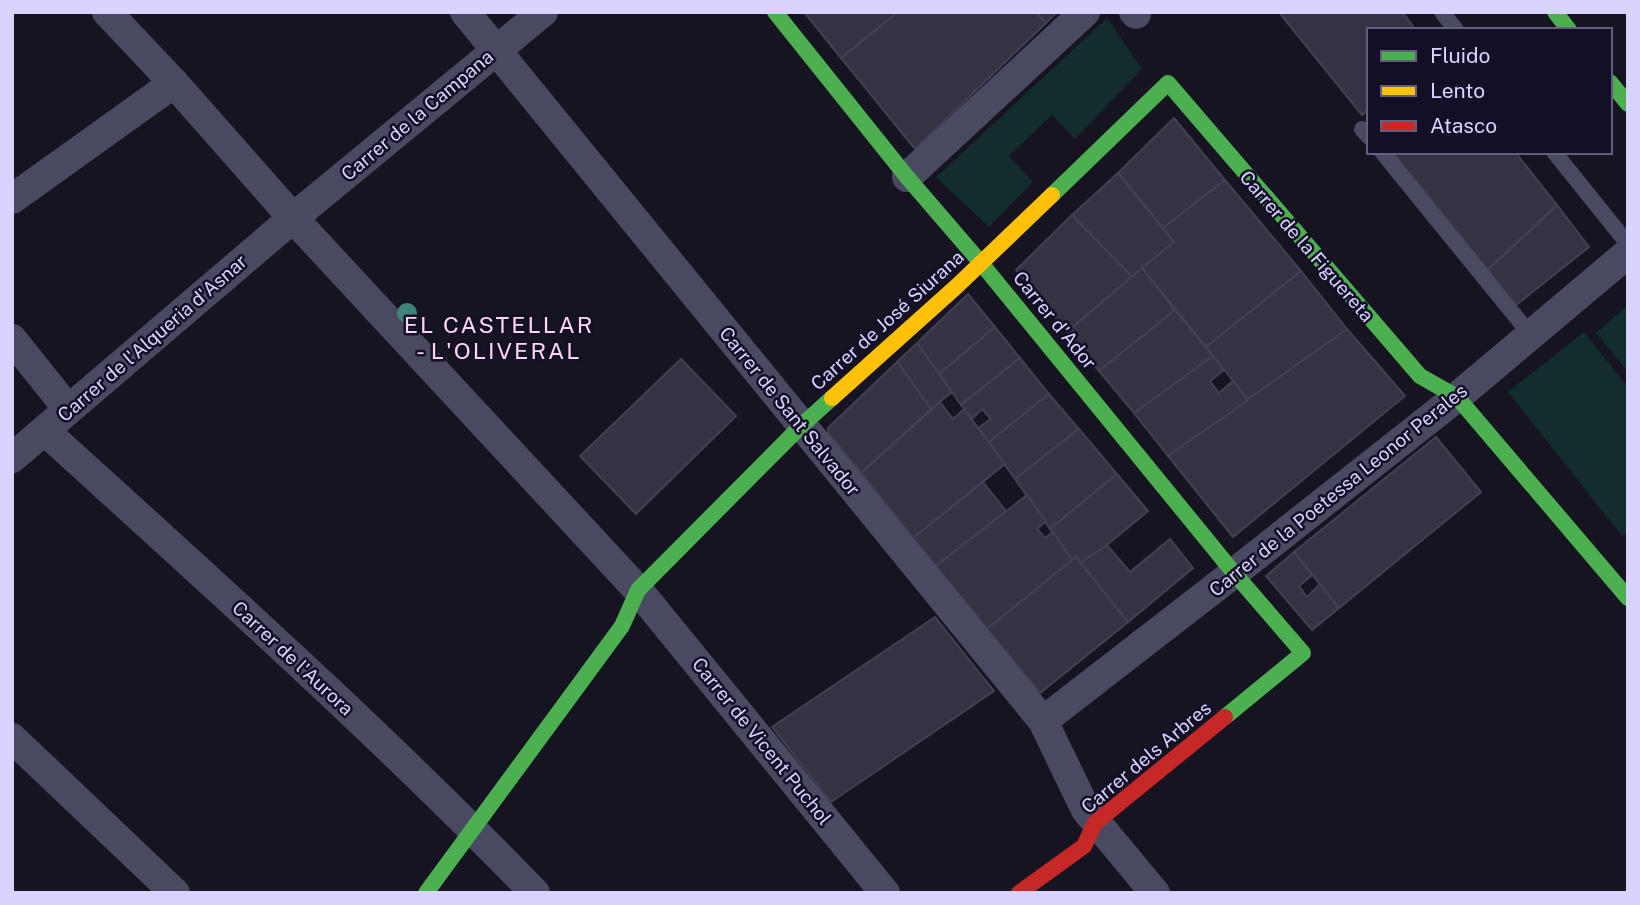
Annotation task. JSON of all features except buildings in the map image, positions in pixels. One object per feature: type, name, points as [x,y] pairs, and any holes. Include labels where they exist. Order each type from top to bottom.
[{"type":"street","name":"Carrer de Vicent Puchol","points":[[107,12],[174,83],[293,218],[638,590],[885,893]]},
{"type":"street","name":"Carrer de Sant Salvador","points":[[465,12],[1043,721],[1086,810],[1155,893]]},
{"type":"street","name":"Carrer de la Campana","points":[[293,218],[542,12]]},
{"type":"street","name":"Carrer d'Ador","points":[[775,12],[907,177],[1303,653]]},
{"type":"street","points":[[907,177],[1085,12]]},
{"type":"street","points":[[1555,12],[1567,28]]},
{"type":"street","points":[[12,199],[174,83]]},
{"type":"street","name":"Carrer de José Siurana","points":[[638,590],[802,425],[981,263],[1168,83]]},
{"type":"street","name":"Carrer de la Figuereta","points":[[1168,83],[1420,376],[1457,397]]},
{"type":"street","points":[[1612,84],[1628,104]]},
{"type":"street","name":"Carrer de l'Alqueria d'Asnar","points":[[12,458],[293,218]]},
{"type":"street","name":"Carrer de la Poetessa Leonor Perales","points":[[1043,721],[1457,397],[1628,254]]},
{"type":"street","points":[[12,339],[68,408]]},
{"type":"street","points":[[1457,397],[1628,598]]},
{"type":"street","name":"Carrer de l'Aurora","points":[[45,431],[290,654],[474,830],[535,893]]},
{"type":"street","points":[[426,893],[622,626],[638,590]]},
{"type":"street","name":"Carrer dels Arbres","points":[[1019,893],[1084,846],[1095,823],[1303,653]]},
{"type":"street","points":[[12,738],[175,893]]},
{"type":"lane","points":[[1442,12],[1454,28]]},
{"type":"lane","points":[[1384,154],[1530,334]]},
{"type":"lane","points":[[1556,154],[1628,244]]},
{"type":"green space","points":[[1107,18],[1142,69],[1075,139],[1052,115],[1009,156],[1033,182],[989,227],[936,177]]},
{"type":"green space","points":[[1628,305],[1628,372],[1596,333]]},
{"type":"green space","points":[[1584,332],[1628,387],[1628,532],[1622,536],[1508,392]]},
{"type":"traffic: fast","points":[[775,12],[907,177],[1303,653],[1225,717]]},
{"type":"traffic: fast","points":[[1555,12],[1567,28]]},
{"type":"traffic: fast","points":[[1052,195],[1168,83],[1420,376],[1457,397],[1628,598]]},
{"type":"traffic: fast","points":[[1612,84],[1628,104]]},
{"type":"traffic: fast","points":[[426,893],[622,626],[638,590],[832,398]]},
{"type":"traffic: slow","points":[[832,398],[957,286],[1052,195]]},
{"type":"traffic: jam","points":[[1019,893],[1084,846],[1095,823],[1225,717]]},
{"type":"district","name":"EL CASTELLAR - L'OLIVERAL","points":[[499,337]]}]
